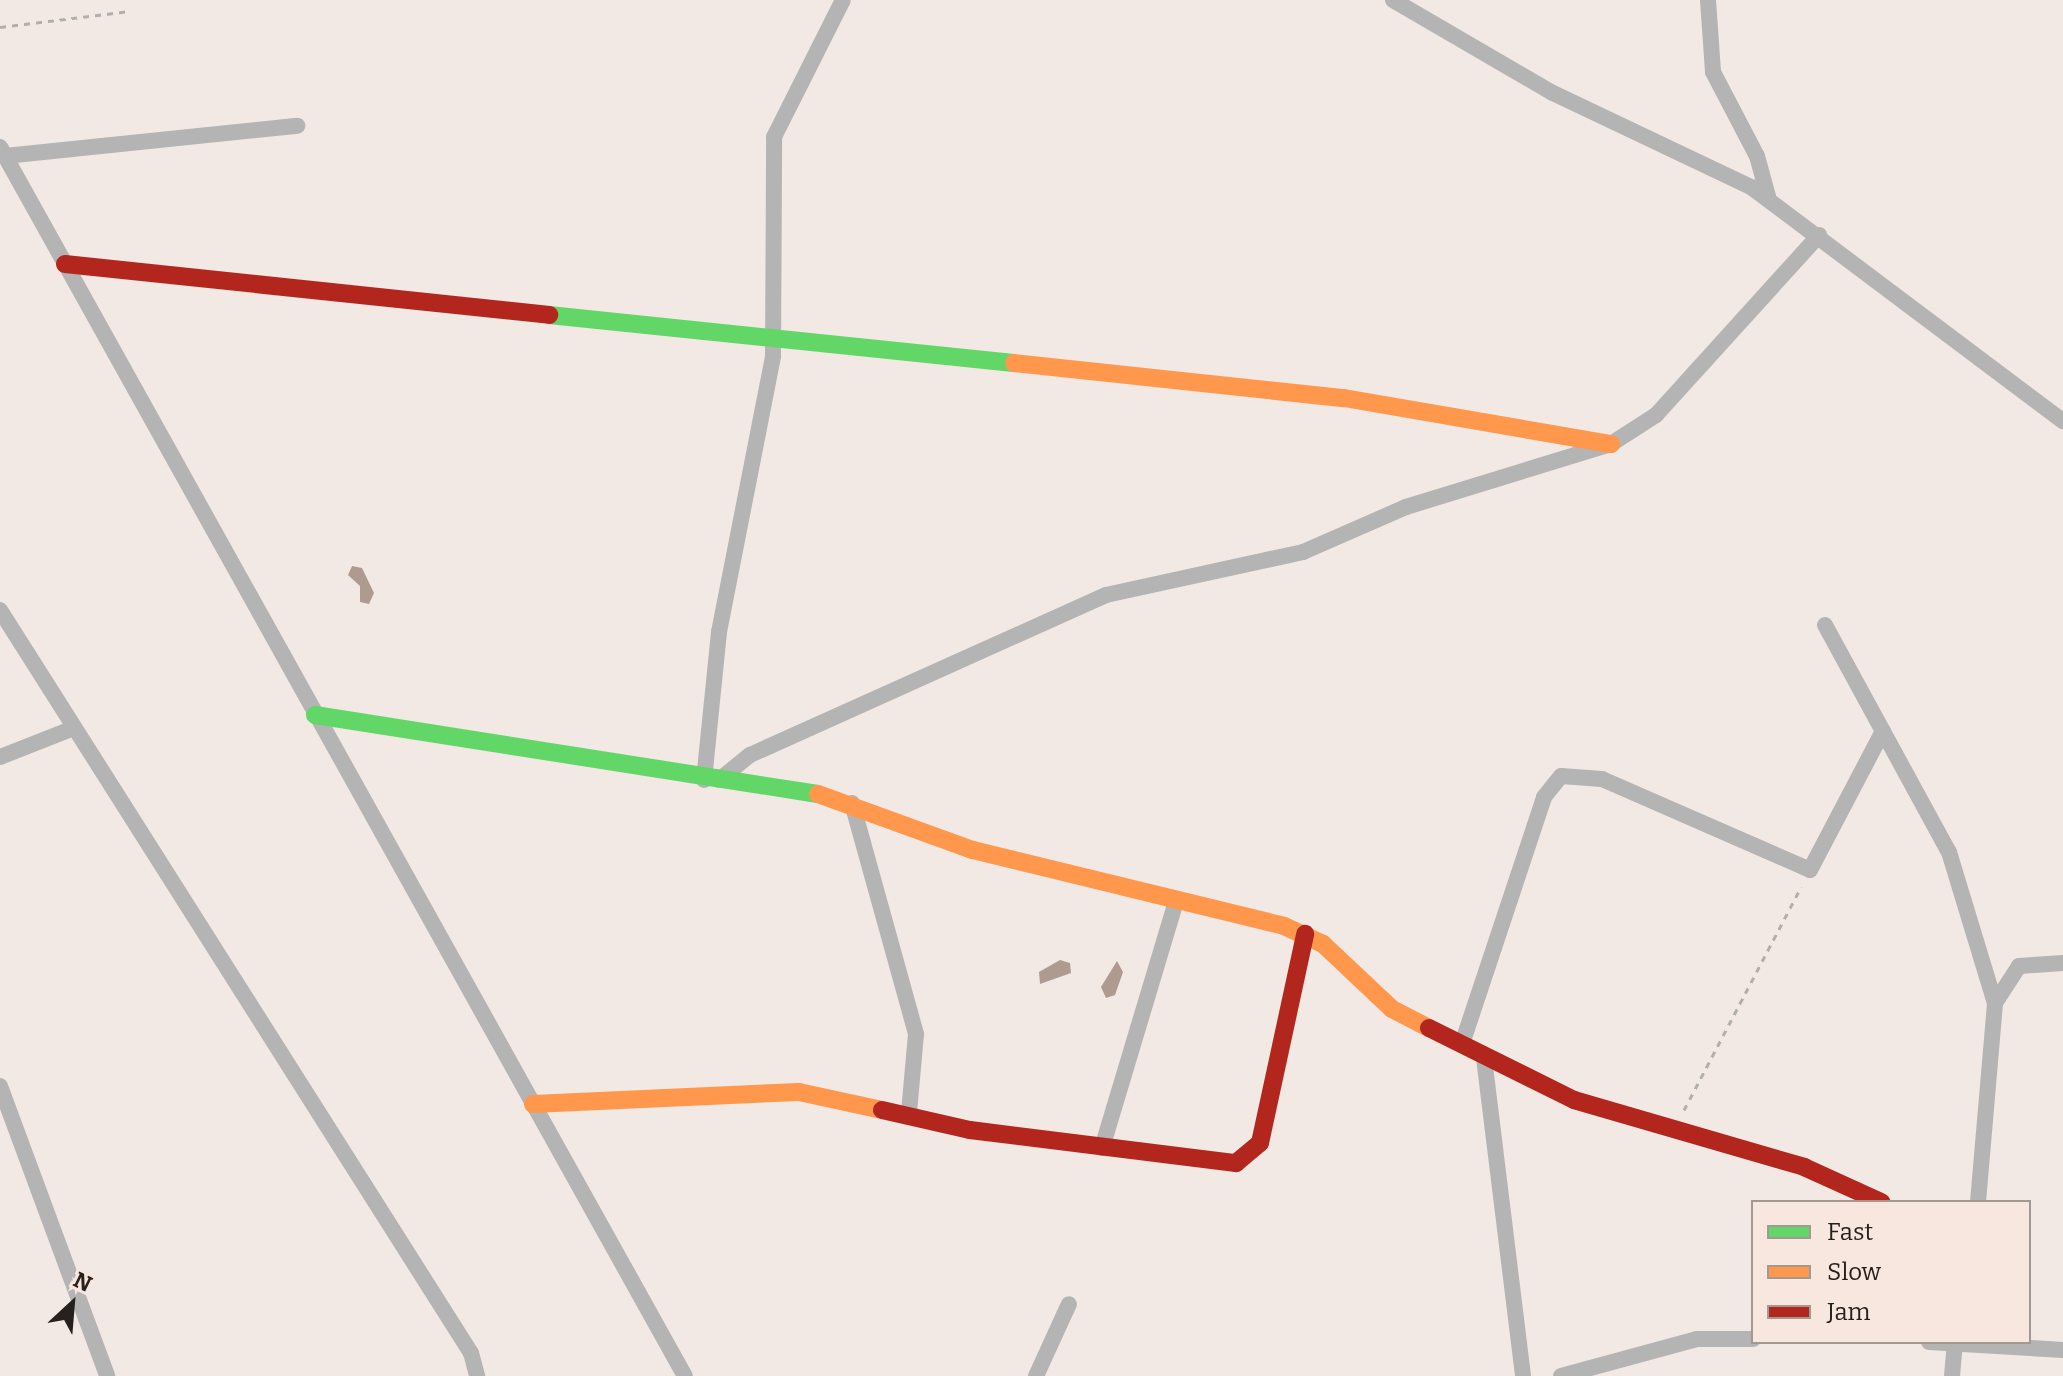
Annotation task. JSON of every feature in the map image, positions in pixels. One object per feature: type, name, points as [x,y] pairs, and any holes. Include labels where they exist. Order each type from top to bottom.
[{"type":"street","points":[[711,781],[719,632],[774,342],[774,137],[843,0]]},
{"type":"street","points":[[1393,0],[1553,93],[1769,200],[2063,421]]},
{"type":"street","points":[[1708,0],[1713,72],[1757,156],[1769,200]]},
{"type":"street","points":[[297,126],[2,151],[685,1376]]},
{"type":"street","points":[[711,781],[750,755],[1106,595],[1303,552],[1406,507],[1611,444],[1656,415],[1819,235]]},
{"type":"street","points":[[65,264],[774,342],[1344,398],[1611,444]]},
{"type":"street","points":[[2042,405],[2063,403]]},
{"type":"street","points":[[0,610],[471,1353],[477,1376]]},
{"type":"street","points":[[1825,625],[1949,852],[1995,1003],[1978,1200]]},
{"type":"street","points":[[315,715],[852,803],[973,850],[1175,904],[1305,934],[1392,1009],[1484,1058],[1574,1100],[1804,1167],[1877,1200]]},
{"type":"street","points":[[0,757],[74,728]]},
{"type":"street","points":[[1462,1044],[1544,797],[1561,776],[1602,779],[1810,870],[1883,731]]},
{"type":"street","points":[[852,803],[913,1020],[917,1067],[909,1113]]},
{"type":"street","points":[[1102,1148],[1175,904]]},
{"type":"street","points":[[533,1104],[799,1092],[1102,1148],[1209,1163],[1248,1158],[1260,1143],[1305,934]]},
{"type":"street","points":[[1995,1003],[2019,966],[2063,963]]},
{"type":"street","points":[[1484,1058],[1523,1376]]},
{"type":"street","points":[[0,1086],[107,1376]]},
{"type":"street","points":[[1036,1376],[1069,1304]]},
{"type":"street","points":[[1561,1376],[1599,1371],[1697,1339],[1751,1339]]},
{"type":"street","points":[[1952,1376],[1955,1344]]},
{"type":"street","points":[[1982,1344],[2063,1350]]},
{"type":"path","points":[[0,27],[130,11]]},
{"type":"path","points":[[1673,1131],[1810,870]]},
{"type":"building","points":[[352,566],[362,568],[374,593],[369,604],[360,602],[360,586],[348,575]]},
{"type":"building","points":[[1060,960],[1070,963],[1071,973],[1040,984],[1039,972]]},
{"type":"building","points":[[1117,961],[1123,972],[1115,995],[1106,998],[1101,987]]},
{"type":"traffic: fast","points":[[549,315],[1014,363]]},
{"type":"traffic: fast","points":[[315,715],[818,794]]},
{"type":"traffic: slow","points":[[1014,363],[1344,398],[1611,444]]},
{"type":"traffic: slow","points":[[818,794],[973,850],[1284,926],[1323,944],[1392,1009],[1429,1028]]},
{"type":"traffic: slow","points":[[533,1104],[799,1092],[882,1110]]},
{"type":"traffic: jam","points":[[65,264],[549,315]]},
{"type":"traffic: jam","points":[[882,1110],[970,1130],[1236,1163],[1260,1143],[1305,934]]},
{"type":"traffic: jam","points":[[1429,1028],[1574,1100],[1804,1167],[1877,1200]]}]
